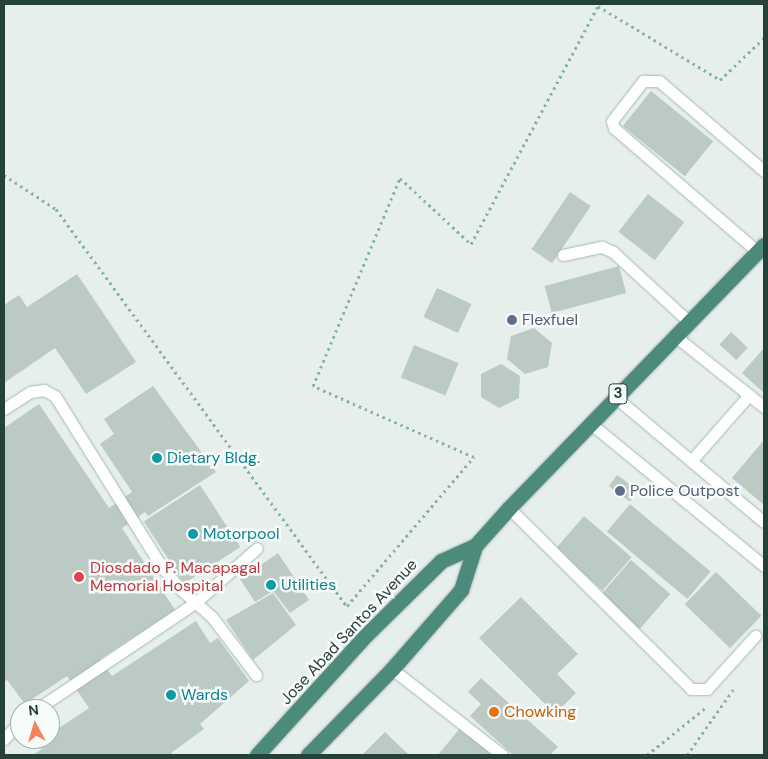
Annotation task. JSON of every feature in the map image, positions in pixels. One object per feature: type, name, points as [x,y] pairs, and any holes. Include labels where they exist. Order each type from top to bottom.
[{"type":"highway","name":"Jose Abad Santos Avenue","points":[[308,755],[392,669],[461,590],[475,546],[509,508],[761,249]]},
{"type":"highway","name":"Jose Abad Santos Avenue","points":[[257,755],[362,639],[441,561],[475,546]]},
{"type":"lane","points":[[761,249],[614,128],[612,121],[643,81],[659,81],[764,171]]},
{"type":"lane","points":[[563,255],[602,247],[613,252],[689,322]]},
{"type":"lane","points":[[675,336],[764,408]]},
{"type":"lane","points":[[4,409],[30,392],[44,390],[55,396],[162,567],[178,587],[212,617],[256,675]]},
{"type":"lane","points":[[691,461],[749,395]]},
{"type":"lane","points":[[615,398],[764,522]]},
{"type":"lane","points":[[590,424],[764,566]]},
{"type":"lane","points":[[509,508],[691,689],[707,688],[756,636]]},
{"type":"lane","points":[[52,699],[196,602],[257,548]]},
{"type":"lane","points":[[392,669],[502,755]]},
{"type":"path","points":[[4,174],[56,209],[347,606],[474,457],[313,386],[400,178],[471,244],[598,6],[720,80],[764,38]]},
{"type":"path","points":[[687,755],[736,686]]},
{"type":"building","points":[[651,91],[713,141],[685,176],[623,126]]},
{"type":"building","points":[[570,192],[591,206],[552,263],[531,249]]},
{"type":"building","points":[[648,194],[684,222],[655,260],[618,232]]},
{"type":"building","points":[[619,266],[626,293],[552,313],[545,286]]},
{"type":"building","points":[[77,274],[136,362],[86,394],[55,348],[4,383],[4,305],[19,295],[27,307]]},
{"type":"building","points":[[437,288],[471,304],[458,333],[423,317]]},
{"type":"building","points":[[534,328],[552,343],[548,367],[525,374],[507,359],[511,336]]},
{"type":"building","points":[[731,332],[748,348],[736,360],[719,344]]},
{"type":"building","points":[[414,345],[459,363],[445,395],[401,377]]},
{"type":"building","points":[[764,348],[764,393],[742,373]]},
{"type":"building","points":[[501,364],[520,376],[519,398],[499,408],[481,397],[481,374]]},
{"type":"building","points":[[153,386],[216,472],[148,516],[145,512],[122,528],[175,610],[100,659],[112,676],[196,621],[210,643],[218,638],[249,681],[200,724],[204,729],[171,753],[173,755],[33,755],[42,749],[60,749],[60,727],[89,708],[67,676],[32,699],[21,699],[7,680],[4,682],[4,428],[39,404],[109,508],[132,492],[100,444],[114,434],[104,419]]},
{"type":"building","points":[[764,440],[764,505],[732,478]]},
{"type":"building","points":[[617,475],[638,490],[630,502],[609,486]]},
{"type":"building","name":"Motorpool","points":[[200,485],[240,547],[184,584],[144,521]]},
{"type":"building","points":[[630,504],[710,571],[687,599],[607,532]]},
{"type":"building","points":[[584,516],[632,557],[603,591],[555,549]]},
{"type":"building","name":"Utilities","points":[[278,553],[309,600],[290,613],[273,591],[255,602],[240,579]]},
{"type":"building","points":[[631,560],[670,594],[638,631],[599,597]]},
{"type":"building","points":[[716,572],[761,616],[730,648],[685,604]]},
{"type":"building","points":[[273,593],[296,625],[253,660],[226,620]]},
{"type":"building","points":[[521,597],[578,654],[557,674],[576,693],[555,714],[479,638]]},
{"type":"building","points":[[481,678],[558,747],[550,755],[513,755],[470,716],[481,704],[468,692]]},
{"type":"building","points":[[460,728],[495,755],[438,755]]},
{"type":"building","points":[[385,732],[409,755],[362,755]]},
{"type":"place","name":"Flexfuel","points":[[512,320]]},
{"type":"place","name":"Dietary Bldg.","points":[[157,458]]},
{"type":"place","name":"Police Outpost","points":[[620,491]]},
{"type":"place","name":"Motorpool","points":[[193,534]]},
{"type":"place","name":"Diosdado P. Macapagal Memorial Hospital","points":[[79,577]]},
{"type":"place","name":"Utilities","points":[[271,585]]},
{"type":"place","name":"Wards","points":[[171,695]]},
{"type":"place","name":"Chowking","points":[[494,712]]}]
